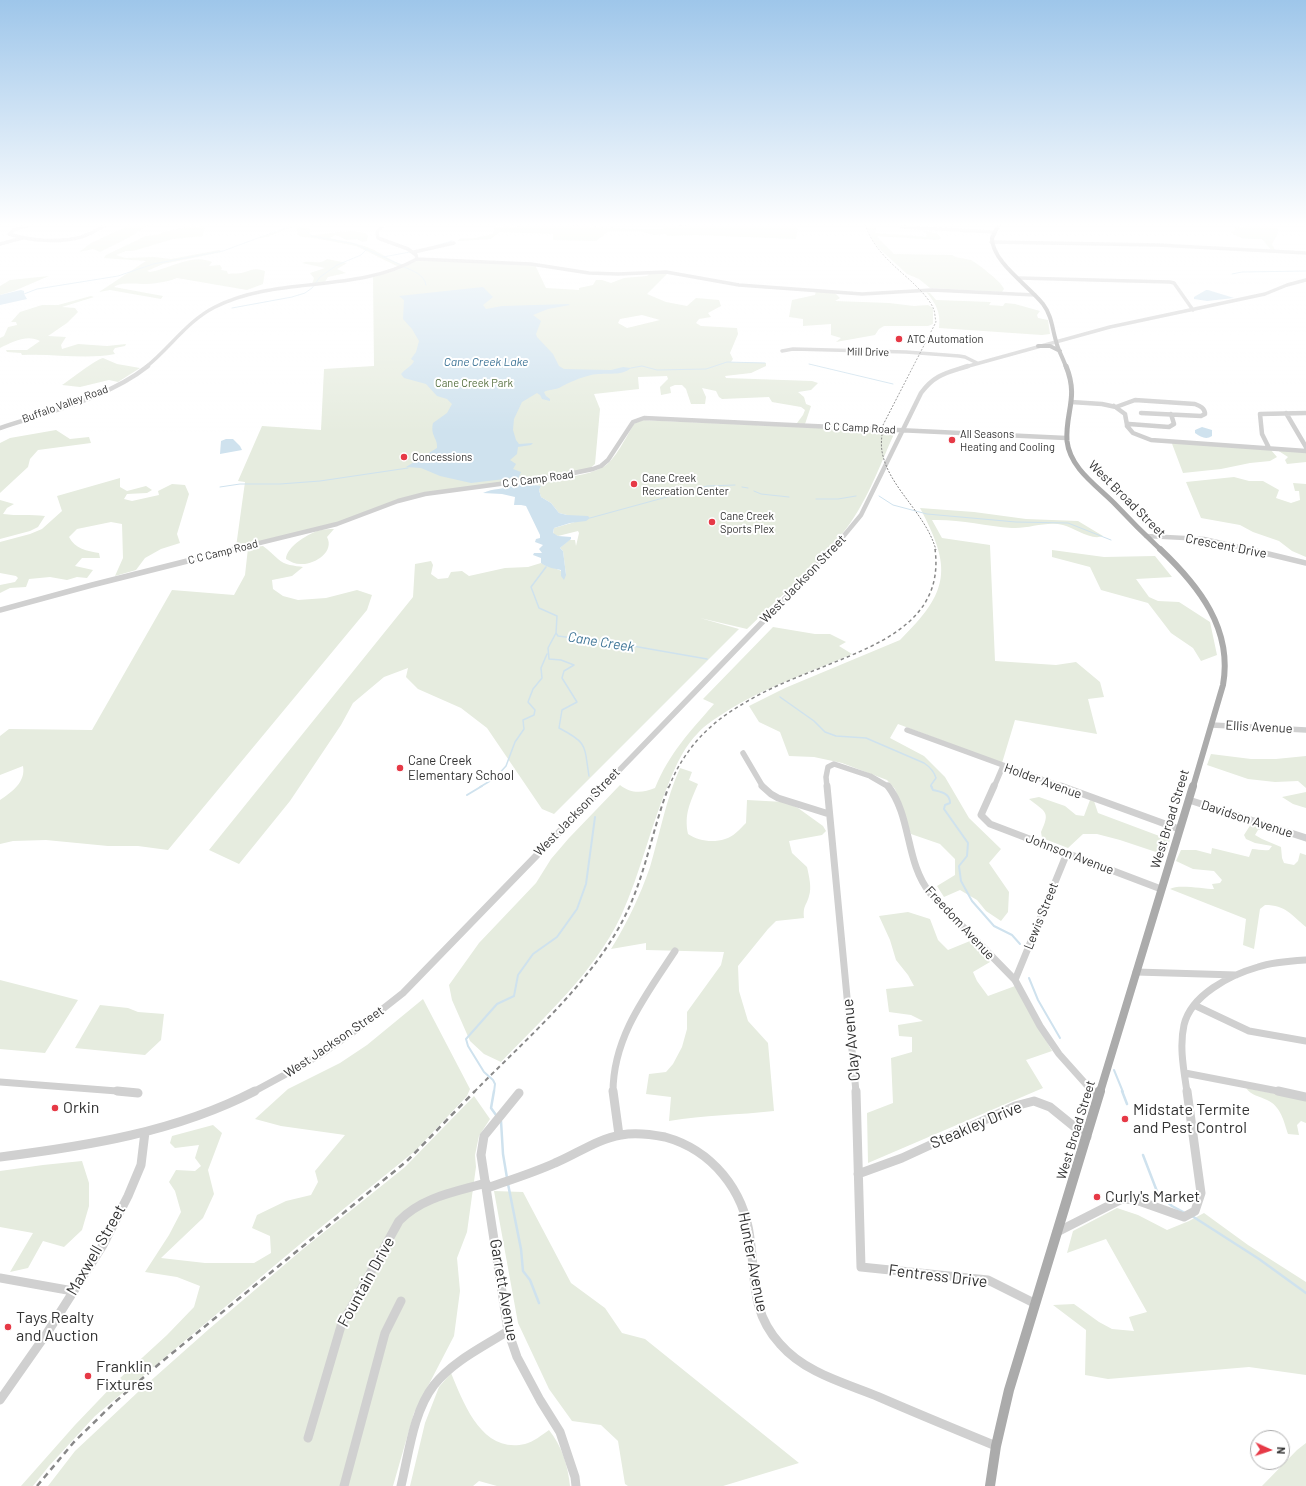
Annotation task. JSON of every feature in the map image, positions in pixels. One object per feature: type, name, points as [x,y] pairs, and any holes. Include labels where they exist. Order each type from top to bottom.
[{"type":"main road","name":"West Broad Street","points":[[990,1486],[996,1446],[1009,1390],[1034,1303],[1087,1137],[1212,725],[1225,674],[1223,644],[1218,628],[1212,612],[1190,578],[1084,474],[1069,452],[1066,438],[1072,387],[1070,377],[1056,341],[1050,314],[1035,295]]},
{"type":"main road","points":[[1038,346],[1050,346],[1060,351]]},
{"type":"street","name":"Buffalo Valley Road","points":[[0,428],[94,395],[130,377],[157,358],[199,317],[222,304],[258,293]]},
{"type":"street","points":[[853,293],[873,293]]},
{"type":"street","points":[[1001,293],[1035,295]]},
{"type":"street","points":[[1181,293],[1193,310]]},
{"type":"street","name":"West Jackson Street","points":[[0,1157],[89,1145],[144,1132],[212,1109],[270,1084],[300,1067],[369,1021],[403,992],[837,545],[861,515],[921,393],[930,382],[940,375],[977,363],[1110,327],[1267,293]]},
{"type":"street","name":"Mill Drive","points":[[782,350],[793,349],[921,353],[965,357],[977,363]]},
{"type":"street","points":[[1071,402],[1114,406],[1139,400],[1195,404],[1201,406],[1205,411],[1205,414],[1201,416],[1141,413]]},
{"type":"street","points":[[1114,406],[1125,414],[1129,430],[1151,440],[1306,451]]},
{"type":"street","points":[[1286,413],[1306,447]]},
{"type":"street","points":[[1269,448],[1262,434],[1260,414],[1306,413]]},
{"type":"street","points":[[1127,424],[1169,427],[1174,424],[1171,414]]},
{"type":"street","name":"C C Camp Road","points":[[0,610],[92,585],[337,524],[398,501],[426,494],[574,474],[601,466],[608,460],[633,422],[644,418],[1066,438]]},
{"type":"street","name":"Crescent Drive","points":[[1146,536],[1204,539],[1306,564]]},
{"type":"street","name":"Ellis Avenue","points":[[1212,725],[1306,730]]},
{"type":"street","name":"Holder Avenue","points":[[907,730],[1179,830]]},
{"type":"street","points":[[743,753],[756,777],[766,790],[777,797],[829,814]]},
{"type":"street","name":"Freedom Avenue","points":[[828,767],[834,764],[870,777],[888,786],[894,794],[919,877],[930,893],[1016,980],[1040,1026],[1059,1054],[1078,1077],[1098,1097]]},
{"type":"street","name":"Johnson Avenue","points":[[1003,766],[981,815],[990,824],[1161,890]]},
{"type":"street","name":"Clay Avenue","points":[[828,767],[826,777],[829,814],[856,1088],[861,1267]]},
{"type":"street","name":"Davidson Avenue","points":[[1188,800],[1306,838]]},
{"type":"street","name":"Lewis Street","points":[[1016,980],[1067,853]]},
{"type":"street","points":[[619,1135],[613,1098],[613,1081],[615,1064],[621,1041],[629,1022],[675,951]]},
{"type":"street","points":[[1057,1232],[1122,1199],[1136,1200],[1184,1217],[1195,1212],[1201,1193],[1182,1054],[1183,1032],[1186,1018],[1194,1004],[1207,993],[1236,975],[1268,964],[1306,960]]},
{"type":"street","points":[[1136,972],[1236,975]]},
{"type":"street","points":[[1194,1004],[1249,1031],[1306,1041]]},
{"type":"street","points":[[1185,1073],[1306,1097]]},
{"type":"street","points":[[0,1082],[138,1094]]},
{"type":"street","name":"Garrett Avenue","points":[[519,1093],[484,1136],[481,1156],[487,1186],[508,1331],[521,1363],[540,1400],[560,1432],[575,1477],[576,1486]]},
{"type":"street","name":"Steakley Drive","points":[[858,1174],[902,1158],[1015,1106],[1034,1101],[1050,1107],[1087,1137]]},
{"type":"street","name":"Maxwell Street","points":[[0,1400],[47,1333],[103,1245],[128,1196],[141,1165],[144,1132]]},
{"type":"street","name":"Hunter Avenue","points":[[487,1186],[527,1174],[564,1159],[587,1147],[619,1135],[658,1135],[693,1148],[712,1161],[729,1180],[742,1204],[749,1229],[752,1271],[757,1304],[763,1318],[775,1337],[790,1355],[802,1365],[817,1372],[996,1446]]},
{"type":"street","name":"Fountain Drive","points":[[308,1438],[341,1326],[400,1221],[405,1214],[417,1205],[487,1186]]},
{"type":"street","name":"Fentress Drive","points":[[861,1267],[988,1280],[1034,1303]]},
{"type":"street","points":[[0,1278],[73,1291]]},
{"type":"street","points":[[344,1486],[385,1333],[401,1301]]},
{"type":"street","points":[[401,1486],[420,1414],[434,1385],[457,1363],[508,1331]]},
{"type":"green space","points":[[129,293],[149,293],[163,296],[161,299]]},
{"type":"green space","name":"Cane Creek Park","points":[[373,293],[648,293],[666,302],[687,306],[696,298],[719,300],[721,306],[708,313],[711,317],[699,319],[696,323],[701,326],[737,328],[738,334],[730,353],[733,359],[731,362],[766,363],[766,366],[751,373],[725,376],[726,378],[812,381],[818,383],[811,390],[798,392],[804,397],[806,404],[811,406],[805,424],[797,423],[805,410],[801,407],[772,402],[769,397],[722,399],[716,391],[702,388],[706,397],[705,404],[691,404],[686,389],[682,385],[670,387],[671,393],[661,395],[660,387],[668,379],[667,376],[638,377],[639,389],[594,394],[600,409],[595,464],[588,470],[419,494],[345,521],[236,547],[245,482],[238,481],[262,426],[321,430],[324,369],[374,366]],"holes":[[[642,315],[660,320],[627,328],[618,323],[620,319]]]},
{"type":"green space","points":[[815,293],[835,293],[840,298],[835,301],[889,303],[914,306],[928,305],[933,308],[933,324],[928,326],[884,326],[879,329],[875,335],[836,342],[841,338],[831,335],[831,324],[803,326],[803,319],[789,317],[792,300],[815,295]]},
{"type":"green space","points":[[927,293],[930,293],[936,300],[991,302],[989,305],[1003,306],[1005,303],[1015,304],[1040,311],[1037,315],[1038,318],[1048,320],[1050,334],[1042,335],[939,328],[937,308]]},
{"type":"green space","points":[[91,296],[94,297],[62,307],[75,308],[78,312],[67,323],[48,336],[66,337],[61,345],[62,349],[78,344],[107,346],[126,344],[125,346],[115,348],[113,351],[115,354],[103,356],[22,355],[21,353],[7,352],[6,350],[27,350],[40,341],[30,338],[9,343],[0,348],[0,338],[4,336],[8,327],[17,325],[16,322],[11,322],[20,312],[42,305],[58,305]]},
{"type":"green space","points":[[103,358],[117,364],[140,368],[118,382],[109,380],[80,387],[62,385],[89,366]]},
{"type":"green space","points":[[640,420],[893,431],[894,434],[858,511],[851,523],[831,547],[796,583],[747,629],[700,618],[739,629],[554,814],[542,809],[487,728],[461,708],[418,689],[406,677],[408,668],[384,677],[353,703],[341,725],[290,801],[239,864],[209,850],[413,597],[415,564],[431,561],[433,565],[431,574],[438,579],[448,578],[451,572],[462,571],[469,576],[505,568],[528,567],[541,563],[563,572],[566,575],[563,551],[560,548],[569,540],[575,540],[576,546],[579,533],[578,531],[558,536],[553,534],[554,528],[575,522],[567,515],[559,513],[551,503],[541,497],[539,490],[541,486],[520,484],[549,482],[548,480],[583,474],[603,467],[612,459],[634,424]]},
{"type":"green space","points":[[56,430],[70,439],[89,437],[91,443],[38,450],[30,459],[28,467],[0,493],[0,443],[10,438]]},
{"type":"green space","points":[[1171,441],[1271,450],[1277,457],[1270,461],[1250,463],[1221,469],[1183,473]]},
{"type":"green space","points":[[1274,448],[1306,451],[1306,462],[1287,464],[1285,460],[1288,457]]},
{"type":"green space","points":[[1234,477],[1249,481],[1263,481],[1279,490],[1276,498],[1291,503],[1300,500],[1299,491],[1295,491],[1293,483],[1306,484],[1306,557],[1292,551],[1279,541],[1253,532],[1240,525],[1201,518],[1186,482]]},
{"type":"green space","points":[[120,478],[120,487],[127,491],[146,486],[152,490],[147,493],[127,494],[124,499],[132,501],[159,495],[158,491],[172,484],[185,485],[189,494],[177,534],[180,543],[161,549],[145,558],[136,570],[115,576],[123,558],[122,524],[111,522],[77,529],[69,537],[72,541],[82,549],[99,553],[100,558],[82,558],[75,566],[93,570],[87,578],[77,577],[67,580],[50,577],[29,579],[26,587],[10,588],[0,593],[0,585],[15,582],[18,578],[16,576],[0,573],[0,542],[30,534],[42,529],[62,511],[57,496]]},
{"type":"green space","points":[[0,500],[14,504],[7,508],[3,514],[45,516],[38,527],[30,531],[0,539]]},
{"type":"green space","points":[[920,508],[974,512],[1026,519],[1078,521],[1103,536],[1088,536],[1063,525],[1057,524],[1012,528],[932,520],[942,538],[990,545],[995,661],[1056,665],[1076,662],[1100,682],[1104,697],[1088,699],[1097,734],[1015,720],[1002,763],[898,724],[890,738],[924,756],[945,777],[969,818],[1001,849],[989,863],[1009,892],[1008,912],[1001,921],[986,911],[977,900],[960,890],[944,897],[937,886],[955,875],[955,859],[940,844],[911,834],[895,789],[887,780],[842,763],[814,757],[789,756],[780,732],[759,722],[749,706],[785,688],[900,640],[917,623],[937,593],[941,578],[941,563],[937,547]]},
{"type":"green space","points":[[334,529],[327,537],[329,543],[326,552],[317,560],[306,564],[297,564],[286,559],[287,554],[294,545],[305,537],[316,531]]},
{"type":"green space","points":[[263,546],[283,563],[303,567],[292,576],[272,580],[273,589],[283,596],[298,600],[326,598],[357,590],[372,595],[367,610],[168,850],[138,846],[108,846],[46,840],[13,841],[0,844],[0,800],[9,794],[20,782],[23,766],[0,775],[0,736],[9,729],[92,730],[172,590],[234,595],[245,575],[248,548]]},
{"type":"green space","points":[[1052,550],[1104,557],[1155,556],[1172,577],[1136,579],[1149,597],[1158,601],[1179,602],[1210,622],[1217,655],[1201,661],[1193,648],[1171,633],[1148,603],[1101,590],[1090,567],[1052,557]]},
{"type":"green space","points":[[773,627],[815,634],[830,634],[846,642],[839,646],[852,654],[755,695],[717,718],[693,738],[685,749],[663,797],[621,916],[597,957],[567,994],[501,1062],[484,1054],[470,1041],[452,1000],[449,985],[479,943],[536,883],[551,859],[569,838],[620,785],[628,790],[637,792],[655,788],[674,753],[714,704],[703,699]]},
{"type":"green space","points":[[1211,754],[1251,759],[1276,759],[1306,756],[1306,788],[1298,781],[1275,782],[1248,779],[1207,765]]},
{"type":"green space","points":[[680,768],[692,772],[689,780],[698,784],[687,814],[688,834],[696,838],[706,841],[716,841],[734,835],[746,823],[747,800],[784,802],[798,808],[823,826],[826,831],[822,835],[789,841],[792,853],[807,867],[809,874],[810,889],[804,908],[804,918],[776,921],[738,966],[739,991],[748,1021],[768,1043],[774,1111],[695,1117],[669,1121],[671,1097],[646,1094],[649,1074],[666,1072],[673,1064],[682,1047],[687,1029],[687,1012],[721,965],[724,952],[646,950],[646,943],[611,949],[633,909],[646,878],[667,804]]},
{"type":"green space","points":[[1306,792],[1306,808],[1293,804],[1282,797]]},
{"type":"green space","points":[[1039,797],[1065,806],[1076,815],[1084,816],[1090,800],[1094,801],[1098,813],[1170,840],[1165,855],[1097,834],[1083,834],[1068,848],[1042,838],[1041,832],[1046,820],[1045,812],[1029,799]]},
{"type":"green space","points":[[1251,824],[1265,829],[1258,830],[1255,835],[1281,847],[1284,863],[1294,865],[1298,861],[1300,853],[1306,855],[1306,927],[1283,909],[1272,905],[1265,905],[1260,909],[1254,949],[1243,945],[1246,919],[1170,889],[1185,887],[1214,889],[1212,884],[1220,883],[1222,880],[1214,871],[1193,869],[1176,861],[1181,850],[1196,850],[1211,854],[1212,848],[1249,857],[1252,849],[1269,850],[1272,846],[1255,843],[1246,839],[1244,835]]},
{"type":"green space","points":[[908,912],[930,919],[938,940],[948,950],[970,941],[990,962],[973,972],[977,981],[988,996],[1015,986],[1052,1051],[1026,1060],[1043,1088],[868,1163],[867,1113],[893,1103],[891,1058],[912,1052],[912,1037],[899,1036],[898,1025],[923,1021],[911,1015],[889,1012],[886,989],[914,986],[908,975],[896,960],[890,940],[879,916]]},
{"type":"green space","points":[[0,980],[78,1000],[45,1053],[0,1049]]},
{"type":"green space","points":[[423,999],[470,1089],[467,1096],[415,1151],[299,1245],[95,1416],[49,1466],[33,1486],[21,1486],[75,1425],[119,1379],[167,1335],[194,1307],[200,1286],[177,1277],[145,1272],[169,1235],[181,1212],[175,1191],[169,1182],[176,1170],[195,1171],[201,1166],[195,1158],[199,1145],[175,1148],[170,1143],[172,1136],[213,1125],[222,1133],[208,1170],[214,1194],[203,1218],[161,1258],[205,1263],[254,1263],[271,1253],[270,1236],[252,1228],[257,1215],[286,1201],[311,1195],[318,1182],[315,1171],[345,1135],[281,1126],[255,1119],[288,1089],[340,1063],[367,1045]]},
{"type":"green space","points":[[100,1005],[128,1008],[138,1012],[164,1014],[161,1040],[145,1055],[75,1048]]},
{"type":"green space","points":[[1246,1088],[1306,1100],[1306,1123],[1301,1121],[1297,1125],[1299,1135],[1288,1134],[1276,1106],[1248,1091]]},
{"type":"green space","points":[[474,1096],[490,1119],[479,1136],[475,1155],[476,1167],[467,1232],[457,1258],[460,1291],[454,1336],[414,1413],[393,1486],[48,1486],[75,1451],[138,1392],[303,1249],[405,1167]]},
{"type":"green space","points":[[82,1161],[89,1183],[89,1206],[82,1230],[64,1247],[43,1241],[28,1268],[10,1272],[33,1233],[0,1227],[0,1171]]},
{"type":"green space","points":[[494,1191],[523,1192],[571,1283],[605,1308],[622,1333],[645,1339],[799,1463],[723,1486],[628,1486],[625,1484],[618,1441],[601,1425],[572,1421],[549,1389],[518,1323]]},
{"type":"green space","points":[[1117,1208],[1138,1215],[1167,1230],[1204,1213],[1248,1245],[1306,1282],[1306,1375],[1249,1367],[1108,1379],[1085,1375],[1086,1330],[1053,1305],[1074,1304],[1099,1322],[1112,1329],[1134,1331],[1129,1317],[1147,1312],[1106,1239],[1067,1253],[1073,1231]]},
{"type":"green space","points":[[451,1373],[462,1399],[477,1424],[486,1434],[497,1441],[510,1445],[525,1444],[549,1430],[554,1436],[564,1456],[570,1486],[497,1486],[479,1481],[473,1486],[410,1486],[425,1423],[439,1387]]},
{"type":"green space","points":[[1306,1443],[1306,1486],[1262,1486],[1278,1470],[1290,1470],[1290,1457]]},
{"type":"water","points":[[24,293],[27,299],[0,305],[0,295]]},
{"type":"water","name":"Cane Creek Lake","points":[[424,293],[489,293],[493,297],[483,305],[486,309],[502,306],[568,304],[570,305],[548,309],[533,315],[541,321],[536,334],[537,337],[553,354],[559,366],[564,369],[611,370],[623,367],[631,368],[627,371],[612,374],[596,374],[587,376],[557,389],[548,390],[544,392],[550,401],[542,399],[537,393],[522,402],[514,419],[513,430],[519,444],[533,443],[531,445],[518,447],[517,454],[510,460],[516,464],[513,469],[521,472],[518,479],[520,484],[541,486],[539,490],[541,497],[551,503],[559,513],[588,516],[590,518],[586,521],[570,523],[554,528],[553,533],[558,536],[571,537],[571,539],[560,548],[563,551],[566,575],[564,580],[561,576],[561,570],[551,568],[541,563],[541,558],[533,555],[534,553],[542,553],[539,549],[543,545],[535,542],[536,539],[540,538],[540,535],[526,506],[514,505],[515,497],[502,494],[483,493],[515,484],[513,478],[471,483],[440,476],[421,468],[406,467],[437,448],[432,431],[433,423],[447,413],[452,404],[447,399],[437,396],[426,384],[404,378],[401,374],[413,363],[414,361],[411,359],[416,352],[419,341],[412,329],[403,319],[404,300],[399,296]]},
{"type":"water","points":[[1200,293],[1219,293],[1234,298],[1207,301],[1194,299],[1194,297]]},
{"type":"water","points":[[1202,427],[1212,430],[1212,436],[1204,438],[1195,433],[1195,430]]},
{"type":"water","points":[[233,439],[242,450],[220,454],[221,441]]},
{"type":"waterway","points":[[232,308],[292,297],[304,293]]},
{"type":"waterway","points":[[631,368],[642,366],[657,370],[706,369],[727,362],[765,363]]},
{"type":"waterway","points":[[809,364],[893,384]]},
{"type":"waterway","points":[[220,487],[240,484],[280,484],[320,481],[408,468]]},
{"type":"waterway","points":[[590,518],[707,486],[735,485]]},
{"type":"waterway","points":[[742,487],[748,488]]},
{"type":"waterway","points":[[754,491],[761,494],[789,497]]},
{"type":"waterway","points":[[816,499],[838,499],[856,496]]},
{"type":"waterway","points":[[879,496],[893,505],[927,514],[1016,522],[1068,523],[1111,540]]},
{"type":"waterway","name":"Cane Creek","points":[[546,567],[531,587],[539,608],[557,616],[556,633]]},
{"type":"waterway","name":"Cane Creek","points":[[556,633],[558,636],[627,645],[707,659]]},
{"type":"waterway","points":[[556,633],[548,648],[549,659],[561,660],[574,665],[564,671],[562,678],[577,702],[562,710],[559,728],[575,737],[583,746],[589,776]]},
{"type":"waterway","points":[[480,787],[495,778],[506,766],[515,742],[524,729],[523,720],[534,715],[535,710],[528,702],[533,689],[542,678],[541,668],[547,654]]},
{"type":"waterway","name":"Cane Creek","points":[[780,697],[814,721],[825,732],[836,736],[866,738],[924,763],[932,769],[936,778],[931,785],[932,787]]},
{"type":"waterway","points":[[467,795],[482,786]]},
{"type":"waterway","name":"Cane Creek","points":[[931,786],[933,790],[947,795],[950,803],[945,805],[944,809],[968,843],[967,856],[959,866],[961,881],[972,901],[994,926],[1012,935],[1020,944]]},
{"type":"waterway","points":[[494,1092],[495,1084],[493,1080],[484,1072],[468,1046],[466,1039],[497,1004],[514,996],[518,975],[533,954],[557,937],[577,909],[586,884],[595,817]]},
{"type":"waterway","points":[[1029,978],[1038,1000],[1060,1038]]},
{"type":"waterway","points":[[1114,1070],[1123,1092]]},
{"type":"waterway","points":[[494,1091],[491,1108],[496,1115]]},
{"type":"waterway","points":[[1122,1091],[1127,1104]]},
{"type":"waterway","points":[[501,1121],[503,1154],[507,1178]]},
{"type":"waterway","points":[[1143,1155],[1158,1194],[1172,1206],[1185,1213]]},
{"type":"waterway","points":[[508,1184],[521,1249],[523,1271],[530,1280],[539,1303]]},
{"type":"waterway","points":[[1192,1216],[1259,1259],[1306,1293]]},
{"type":"railway","points":[[923,293],[932,306],[936,322],[883,425],[881,444],[883,456],[893,480],[925,525],[936,550]]},
{"type":"railway","points":[[669,787],[689,750],[707,730],[729,713],[769,690],[882,641],[901,628],[917,614],[929,596],[935,575],[935,549]]},
{"type":"railway","points":[[475,1091],[558,1008],[597,962],[613,937],[634,897],[669,786]]},
{"type":"railway","points":[[37,1486],[74,1442],[115,1402],[159,1364],[407,1161],[475,1091]]},
{"type":"place","name":"ATC Automation","points":[[899,339]]},
{"type":"place","name":"All Seasons Heating and Cooling","points":[[952,440]]},
{"type":"place","name":"Concessions","points":[[404,457]]},
{"type":"place","name":"Cane Creek Recreation Center","points":[[634,484]]},
{"type":"place","name":"Cane Creek Sports Plex","points":[[712,522]]},
{"type":"place","name":"Cane Creek Elementary School","points":[[400,768]]},
{"type":"place","name":"Orkin","points":[[55,1108]]},
{"type":"place","name":"Midstate Termite and Pest Control","points":[[1125,1119]]},
{"type":"place","name":"Curly's Market","points":[[1097,1197]]},
{"type":"place","name":"Tays Realty and Auction","points":[[8,1327]]},
{"type":"place","name":"Franklin Fixtures","points":[[88,1376]]}]
